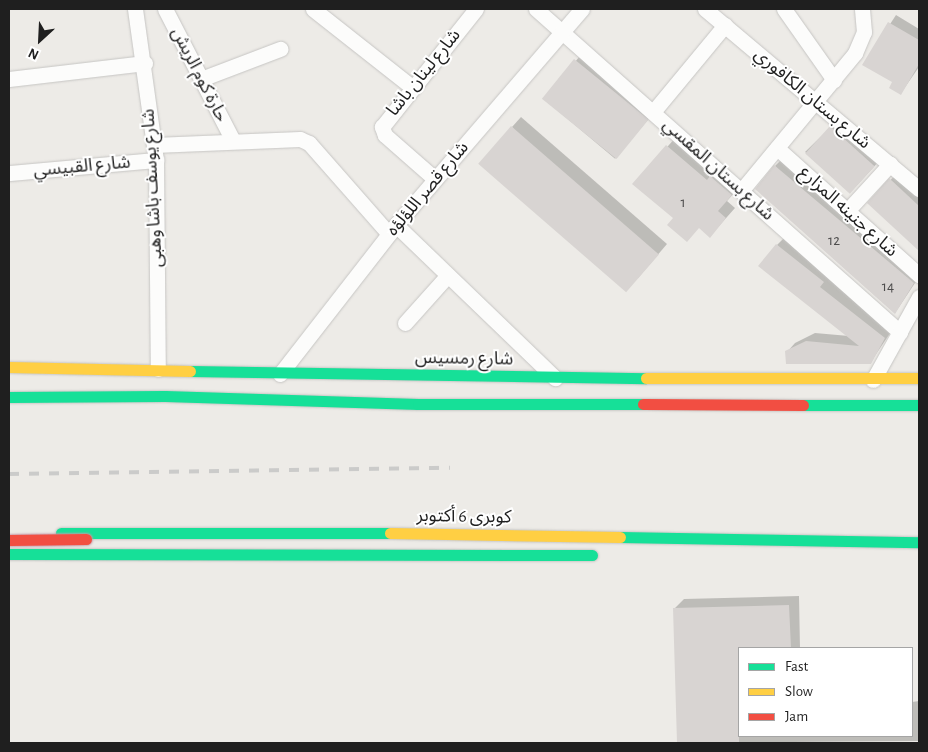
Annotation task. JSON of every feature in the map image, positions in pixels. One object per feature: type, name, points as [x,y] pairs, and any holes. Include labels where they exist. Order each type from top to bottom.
[{"type":"main road","name":"شارع رمسيس","points":[[9,367],[158,369],[280,374],[556,378],[873,380],[919,378]]},
{"type":"main road","points":[[9,397],[165,396],[418,404],[919,405]]},
{"type":"main road","name":"كوبرى 6 أكتوبر","points":[[9,535],[420,533],[919,542]]},
{"type":"main road","points":[[9,540],[326,539],[348,545]]},
{"type":"main road","name":"كوبرى 6 أكتوبر","points":[[9,554],[604,555]]},
{"type":"street","name":"شارع يوسف باشا وهبى","points":[[135,9],[145,63],[156,160],[158,369]]},
{"type":"street","points":[[313,9],[414,88]]},
{"type":"street","name":"شارع لينان باشا","points":[[436,179],[386,135],[382,126],[414,88],[474,9]]},
{"type":"street","name":"شارع بستان المقسي","points":[[536,9],[900,332]]},
{"type":"street","name":"شارع قصر اللؤلؤه","points":[[280,374],[392,230],[561,31],[582,9]]},
{"type":"street","name":"شارع بستان الكافوري","points":[[705,9],[919,189]]},
{"type":"street","points":[[784,9],[834,80]]},
{"type":"street","points":[[741,191],[816,103],[861,43],[865,21],[862,9]]},
{"type":"street","name":"حارة كوم الريش","points":[[170,12],[201,79],[234,141]]},
{"type":"street","points":[[653,112],[725,25]]},
{"type":"street","points":[[201,79],[280,49]]},
{"type":"street","points":[[9,79],[145,63]]},
{"type":"street","points":[[154,144],[300,139],[309,143],[392,230],[448,275],[556,378]]},
{"type":"street","name":"شارع جنينه المزارع","points":[[777,148],[919,275]]},
{"type":"street","name":"شارع القبيسي","points":[[9,173],[156,160]]},
{"type":"street","points":[[847,211],[890,164]]},
{"type":"street","points":[[405,323],[448,275]]},
{"type":"street","points":[[873,380],[919,297]]},
{"type":"building","points":[[888,22],[919,40],[919,64],[901,95],[889,88],[892,82],[862,65]]},
{"type":"building","points":[[574,59],[649,119],[617,159],[542,99]]},
{"type":"building","points":[[511,126],[659,255],[626,292],[478,164]]},
{"type":"building","points":[[830,126],[875,166],[850,194],[805,153]]},
{"type":"building","points":[[666,145],[707,180],[710,176],[732,195],[718,211],[726,218],[710,238],[699,228],[687,242],[667,225],[673,218],[632,184]]},
{"type":"building","points":[[774,165],[914,283],[895,314],[755,189]]},
{"type":"building","points":[[889,178],[919,206],[919,251],[867,203]]},
{"type":"building","points":[[776,244],[824,282],[820,287],[885,338],[871,364],[786,364],[785,351],[806,341],[859,346],[758,266]]},
{"type":"building","points":[[789,605],[791,647],[738,647],[739,743],[677,743],[673,608]]},
{"type":"railway","points":[[9,474],[450,468]]},
{"type":"traffic: fast","points":[[190,371],[646,378]]},
{"type":"traffic: fast","points":[[9,397],[165,396],[418,404],[643,404]]},
{"type":"traffic: fast","points":[[803,405],[919,405]]},
{"type":"traffic: fast","points":[[61,533],[390,533]]},
{"type":"traffic: fast","points":[[620,537],[919,542]]},
{"type":"traffic: fast","points":[[9,554],[592,555]]},
{"type":"traffic: slow","points":[[9,367],[190,371]]},
{"type":"traffic: slow","points":[[646,378],[919,378]]},
{"type":"traffic: slow","points":[[390,533],[620,537]]},
{"type":"traffic: jam","points":[[643,404],[803,405]]},
{"type":"traffic: jam","points":[[9,540],[86,539]]}]
